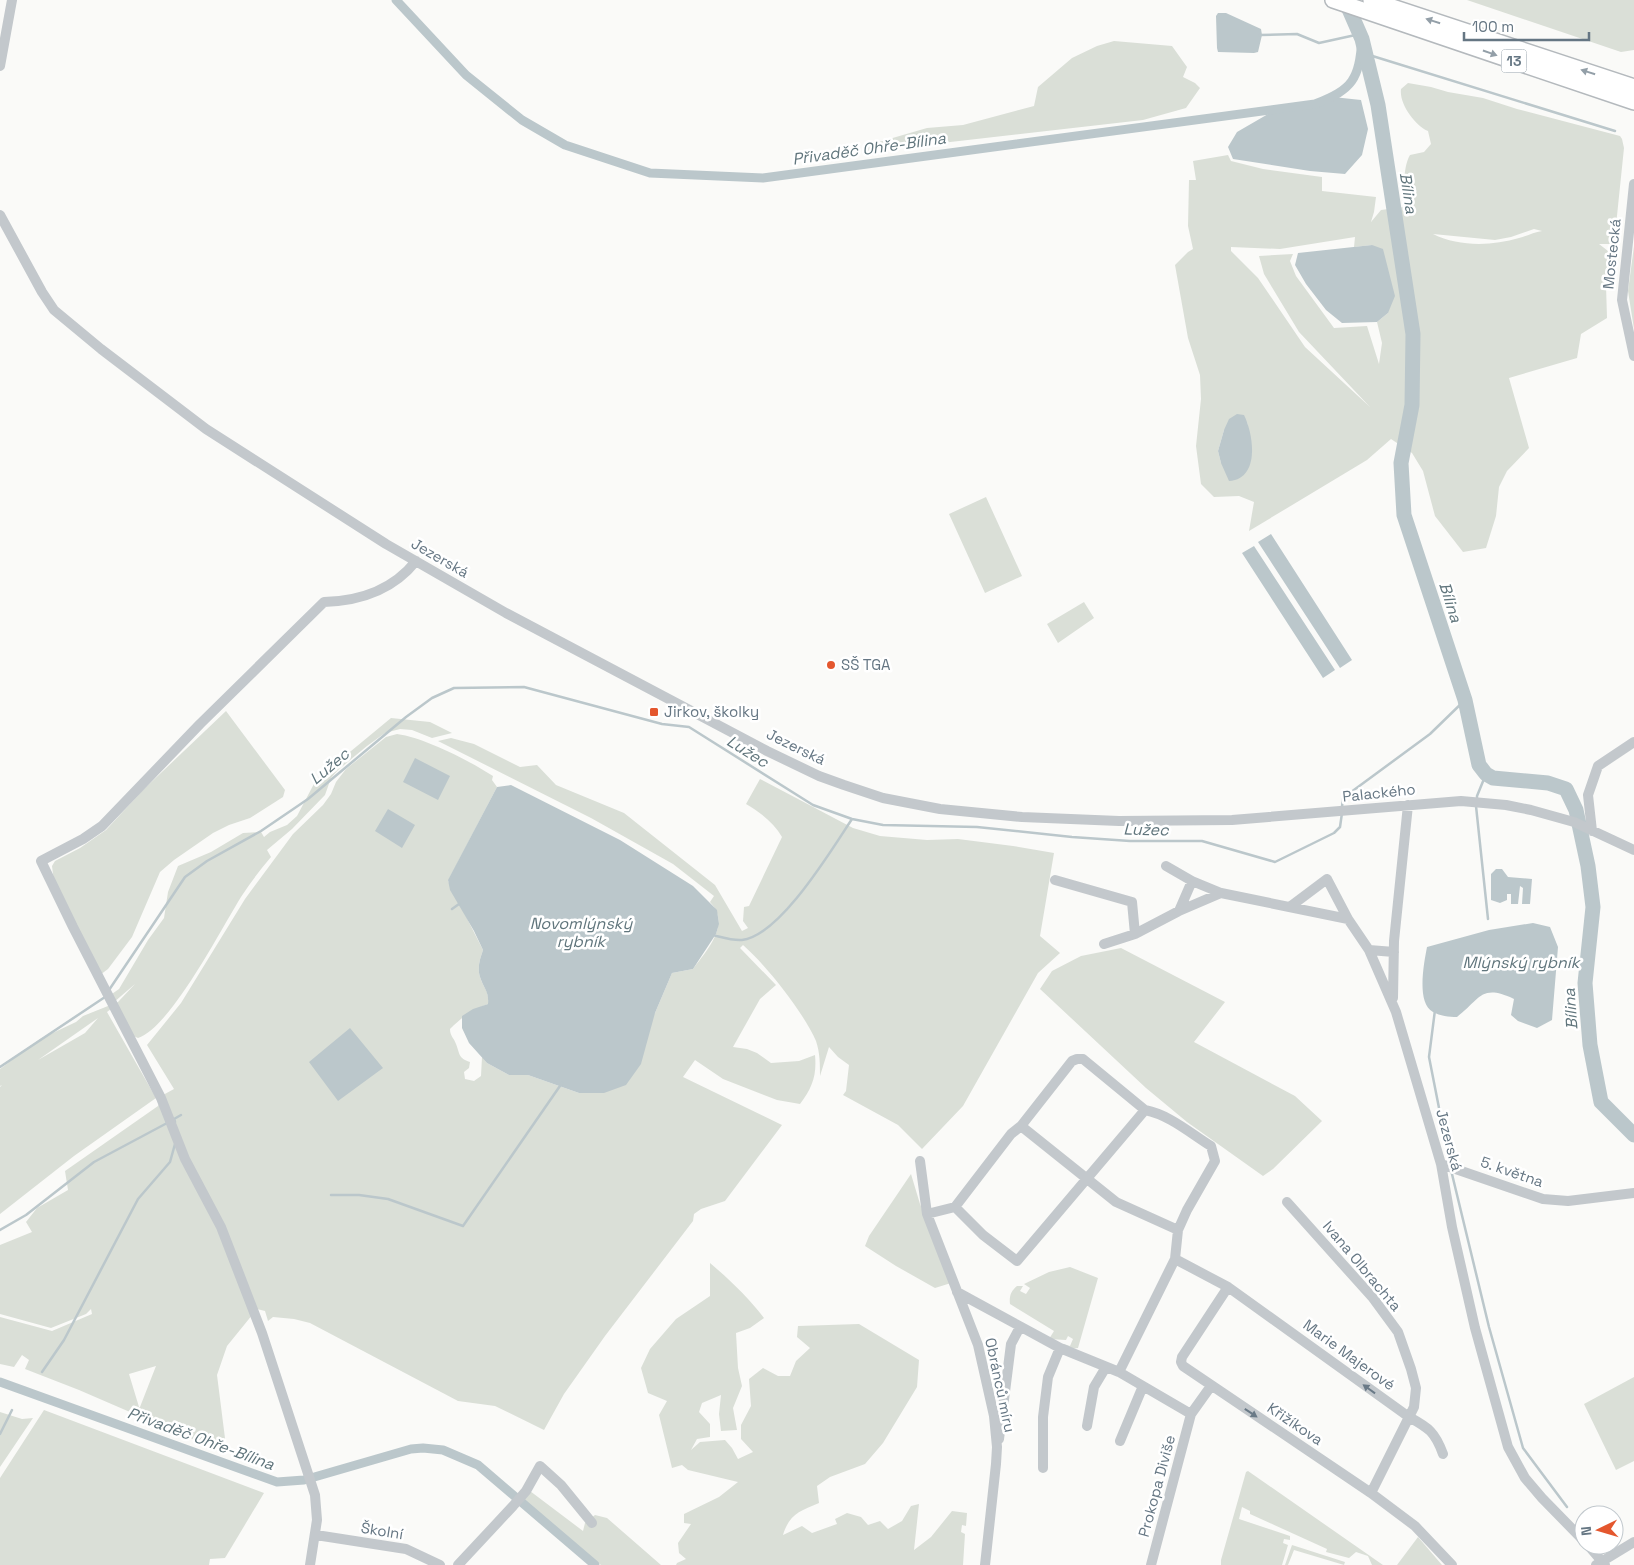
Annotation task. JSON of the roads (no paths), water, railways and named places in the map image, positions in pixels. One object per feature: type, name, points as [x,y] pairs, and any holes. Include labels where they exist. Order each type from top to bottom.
[{"type":"highway","name":"13","points":[[1333,0],[1634,102]]},
{"type":"highway","name":"13","points":[[1375,2],[1634,87]]},
{"type":"street","points":[[0,66],[12,0]]},
{"type":"street","name":"Mostecká","points":[[1634,184],[1622,300],[1634,356]]},
{"type":"street","name":"Jezerská","points":[[0,215],[42,292],[54,310],[101,349],[206,429],[386,544],[506,613],[767,751],[844,786],[883,798],[940,809],[1022,817],[1119,821]]},
{"type":"street","points":[[310,1565],[317,1520],[313,1488],[262,1333],[221,1227],[185,1159],[161,1098],[42,860],[83,839],[102,826],[200,724],[324,602],[342,601],[390,586],[406,574],[416,561]]},
{"type":"street","points":[[1592,831],[1588,795],[1598,766],[1634,742]]},
{"type":"street","name":"Palackého","points":[[1119,821],[1232,820],[1461,801],[1506,805],[1574,822],[1634,850]]},
{"type":"street","points":[[1393,1002],[1394,952],[1408,805]]},
{"type":"street","points":[[1166,866],[1192,881],[1221,893],[1348,919]]},
{"type":"street","name":"Jezerská","points":[[1290,906],[1327,879],[1348,919],[1369,950],[1393,1002],[1441,1164],[1452,1227],[1475,1328],[1508,1447],[1525,1478],[1574,1531]]},
{"type":"street","points":[[1055,880],[1132,902],[1135,934]]},
{"type":"street","points":[[1179,910],[1192,881]]},
{"type":"street","points":[[1104,944],[1135,934],[1166,919],[1179,910],[1221,893]]},
{"type":"street","points":[[1369,950],[1394,952]]},
{"type":"street","points":[[927,1214],[955,1207],[1011,1134],[1021,1126],[1072,1061],[1077,1059],[1083,1059],[1145,1110],[1155,1112],[1169,1119],[1213,1148],[1215,1161],[1178,1230],[1175,1259],[1119,1372]]},
{"type":"street","points":[[955,1207],[961,1216],[983,1235],[1018,1261],[1145,1110]]},
{"type":"street","points":[[1021,1126],[1116,1202],[1178,1230]]},
{"type":"street","name":"Obránců míru","points":[[920,1160],[927,1214],[978,1345],[994,1416],[996,1447],[994,1489],[984,1565]]},
{"type":"street","name":"5. května","points":[[1441,1164],[1542,1199],[1568,1201],[1634,1193]]},
{"type":"street","name":"Ivana Olbrachta","points":[[1286,1202],[1374,1298],[1398,1332],[1412,1368],[1416,1388],[1414,1407],[1371,1493]]},
{"type":"street","name":"Marie Majerové","points":[[1175,1259],[1228,1287],[1434,1434],[1443,1454]]},
{"type":"street","name":"Křižíkova","points":[[1228,1287],[1182,1357],[1181,1362],[1183,1366],[1371,1493],[1415,1526],[1452,1565]]},
{"type":"street","points":[[957,1292],[1060,1348],[1119,1372],[1192,1414],[1211,1386]]},
{"type":"street","points":[[996,1447],[1001,1429],[1011,1344],[1020,1327]]},
{"type":"street","points":[[1043,1468],[1043,1417],[1048,1377],[1060,1348]]},
{"type":"street","points":[[1087,1426],[1094,1387],[1106,1367]]},
{"type":"street","points":[[1120,1441],[1143,1386]]},
{"type":"street","name":"Prokopa Diviše","points":[[1151,1565],[1192,1414]]},
{"type":"street","points":[[458,1565],[513,1506],[526,1490],[540,1466],[561,1485],[592,1522]]},
{"type":"street","name":"Školní","points":[[316,1535],[406,1549],[440,1565]]},
{"type":"street","points":[[1601,1564],[1634,1542]]},
{"type":"water","points":[[1218,13],[1226,13],[1261,29],[1262,35],[1258,52],[1218,52],[1216,16]]},
{"type":"water","points":[[1333,97],[1361,100],[1368,129],[1362,155],[1345,174],[1310,171],[1233,159],[1228,147],[1237,132],[1275,110],[1315,104]]},
{"type":"water","points":[[1372,245],[1383,249],[1395,296],[1388,313],[1377,322],[1342,323],[1326,310],[1306,284],[1295,265],[1298,253]]},
{"type":"water","points":[[1237,414],[1244,415],[1247,423],[1252,444],[1252,455],[1246,473],[1239,478],[1229,481],[1218,451],[1229,419]]},
{"type":"water","points":[[1271,534],[1352,660],[1340,668],[1258,542]]},
{"type":"water","points":[[1254,546],[1335,670],[1323,678],[1242,553]]},
{"type":"water","points":[[415,758],[450,776],[438,800],[403,782]]},
{"type":"water","name":"Novomlýnský rybník","points":[[511,785],[620,840],[693,886],[717,910],[719,924],[716,934],[693,969],[672,973],[655,1013],[641,1064],[626,1085],[604,1093],[579,1093],[528,1075],[509,1075],[487,1063],[469,1043],[462,1028],[462,1016],[473,1009],[488,1004],[488,1000],[479,970],[483,950],[450,890],[448,880],[497,787]]},
{"type":"water","points":[[388,809],[415,825],[402,848],[375,831]]},
{"type":"water","points":[[1496,869],[1502,869],[1508,877],[1532,879],[1530,904],[1522,904],[1523,888],[1520,886],[1518,904],[1511,904],[1511,894],[1507,894],[1507,900],[1500,903],[1491,900],[1491,874]]},
{"type":"water","name":"Mlýnský rybník","points":[[1533,923],[1550,927],[1558,947],[1552,1020],[1537,1028],[1518,1021],[1511,1015],[1514,999],[1503,994],[1494,993],[1487,993],[1481,996],[1457,1017],[1433,1012],[1428,1007],[1424,1000],[1422,982],[1427,947],[1489,930]]},
{"type":"water","points":[[350,1028],[383,1068],[338,1101],[309,1062]]},
{"type":"waterway","name":"Přivaděč Ohře-Bílina","points":[[396,0],[466,75],[522,120],[565,145],[650,173],[763,178],[1315,104],[1338,93],[1352,81],[1359,64],[1362,39]]},
{"type":"waterway","name":"Bílina","points":[[1345,0],[1362,39],[1378,105],[1413,334],[1412,405],[1401,463],[1404,515],[1465,700],[1479,765],[1486,774],[1493,778],[1548,783],[1566,789],[1576,810],[1588,866],[1593,907],[1585,983],[1590,1045],[1601,1102],[1634,1135]]},
{"type":"waterway","points":[[1260,35],[1297,34],[1319,43],[1360,34]]},
{"type":"waterway","points":[[1366,54],[1615,131]]},
{"type":"waterway","name":"Lužec","points":[[109,990],[185,877],[207,861],[261,831],[308,799],[406,717],[432,698],[454,688],[524,687],[662,724],[689,727],[813,805],[852,819],[883,825],[977,827],[1130,841],[1202,841],[1275,862],[1334,833],[1340,827],[1342,813]]},
{"type":"waterway","name":"Lužec","points":[[1342,807],[1343,798],[1430,734],[1465,700]]},
{"type":"waterway","points":[[1477,801],[1477,796],[1486,774]]},
{"type":"waterway","points":[[1476,806],[1488,919]]},
{"type":"waterway","points":[[712,935],[742,940],[757,935],[772,924],[804,889],[852,819]]},
{"type":"waterway","points":[[452,909],[459,904]]},
{"type":"waterway","name":"Lužec","points":[[0,1067],[105,997]]},
{"type":"waterway","points":[[1435,1010],[1429,1057],[1450,1164]]},
{"type":"waterway","points":[[331,1195],[359,1195],[388,1199],[463,1226],[562,1083]]},
{"type":"waterway","points":[[175,1122],[174,1119],[181,1115]]},
{"type":"waterway","points":[[0,1230],[26,1215],[94,1162],[169,1122]]},
{"type":"waterway","points":[[42,1372],[64,1340],[138,1199],[170,1162],[175,1144]]},
{"type":"waterway","points":[[1451,1170],[1489,1327],[1523,1448],[1567,1507]]},
{"type":"waterway","name":"Přivaděč Ohře-Bílina","points":[[0,1382],[277,1482],[304,1480],[411,1449],[443,1450],[478,1465],[595,1565]]},
{"type":"waterway","points":[[0,1434],[12,1410]]},
{"type":"place","name":"SŠ TGA","points":[[831,665]]},
{"type":"place","name":"Jirkov, školky","points":[[654,712]]}]
